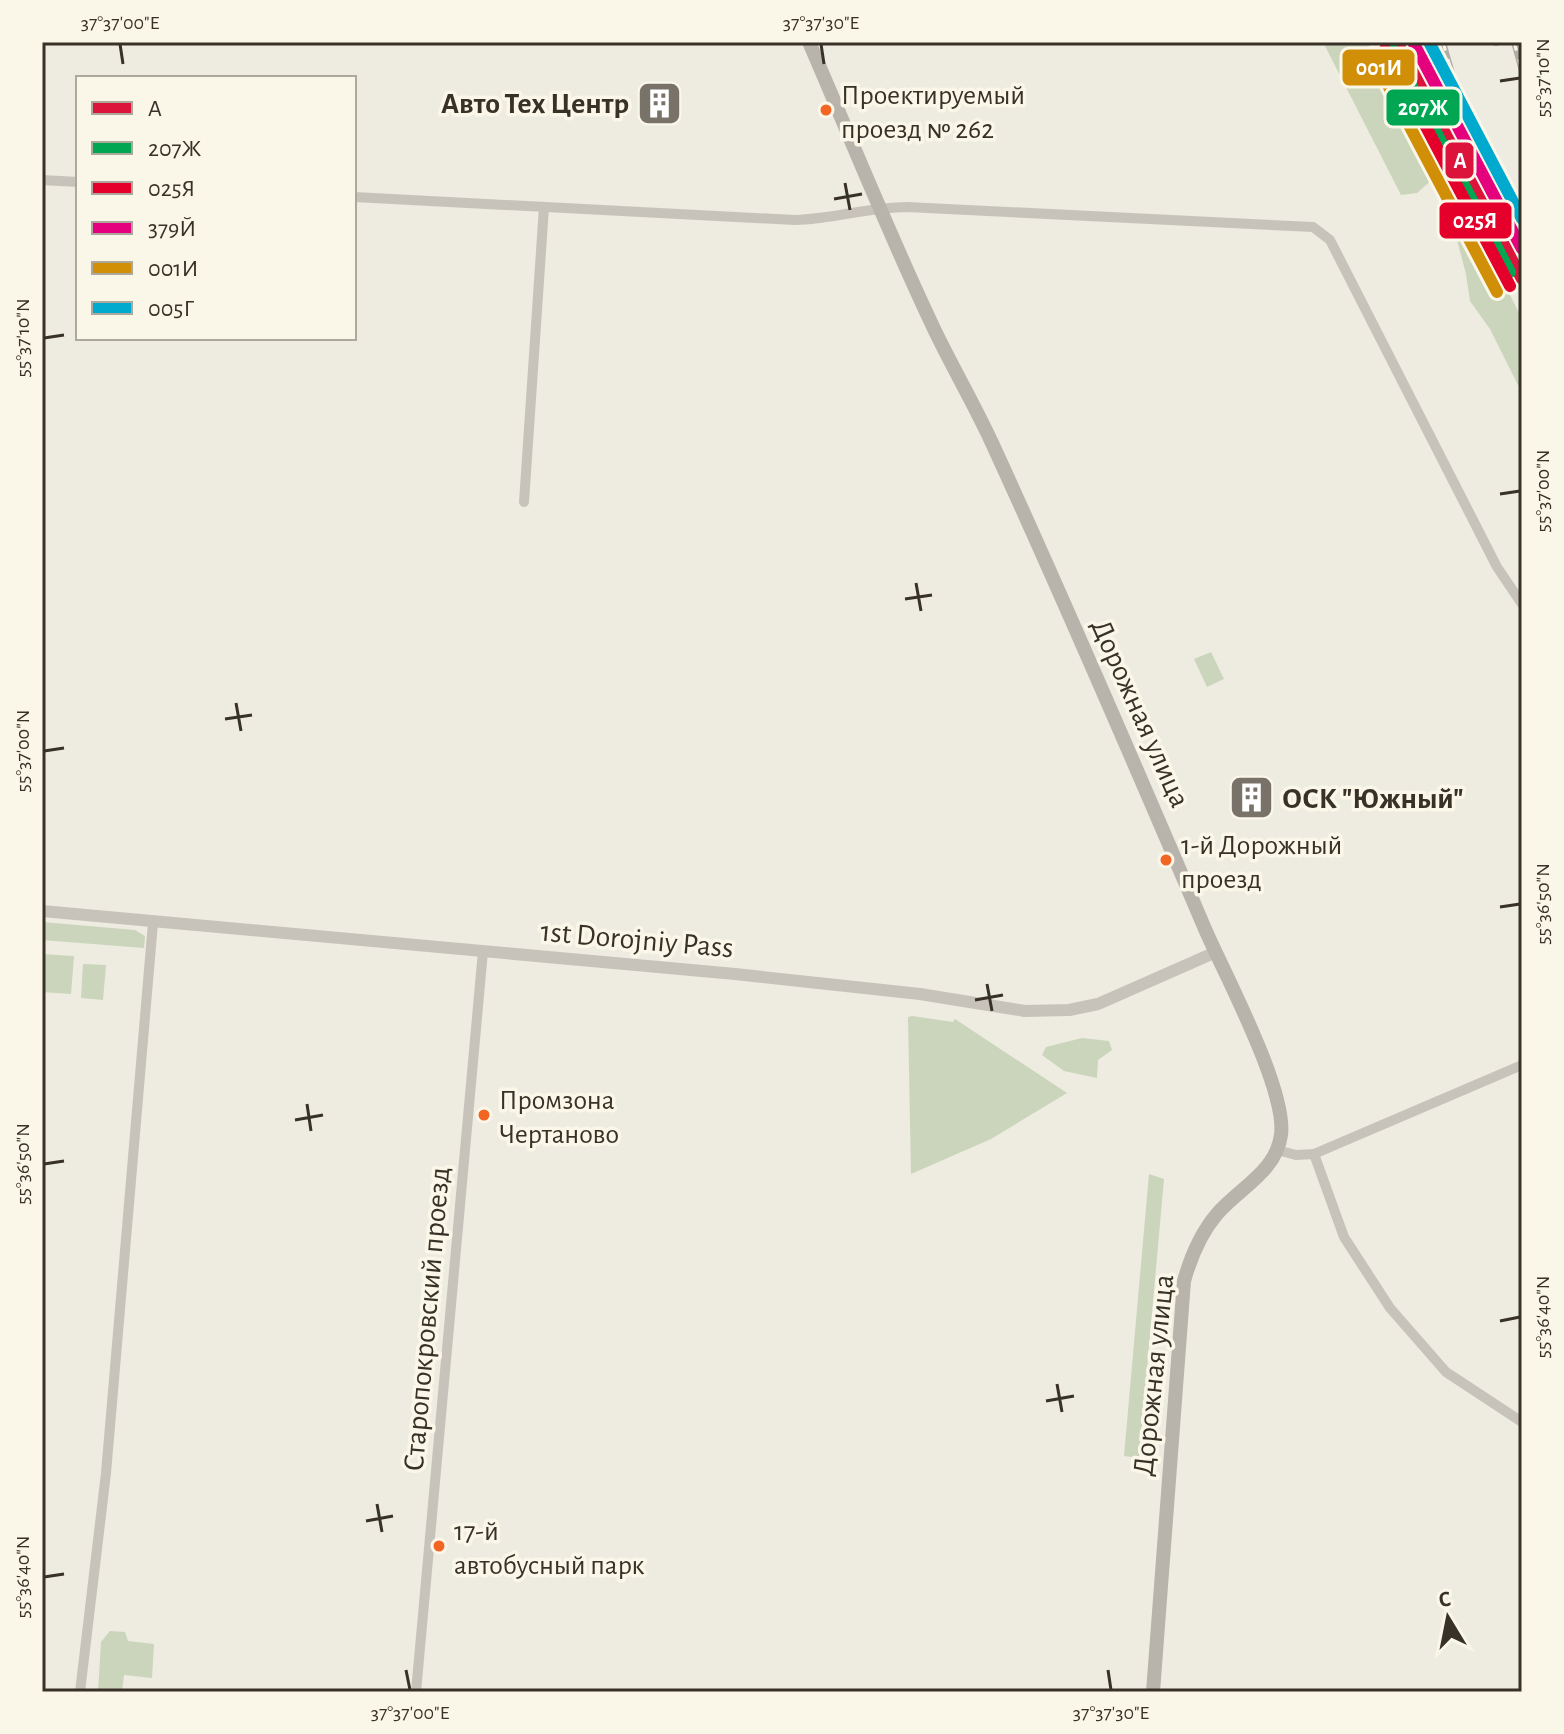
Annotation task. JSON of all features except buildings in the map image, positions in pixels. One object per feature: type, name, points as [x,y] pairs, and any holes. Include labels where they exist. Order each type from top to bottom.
[{"type":"main road","name":"Дорожная улица","points":[[809,42],[879,207],[936,332],[991,440],[1145,784],[1265,1063],[1282,1120],[1277,1150],[1259,1175],[1218,1212],[1192,1254],[1184,1281],[1153,1692]]},
{"type":"street","points":[[42,180],[76,182]]},
{"type":"street","points":[[356,197],[795,220],[823,219],[879,207],[1313,227],[1330,240],[1497,567],[1522,604]]},
{"type":"street","points":[[524,502],[544,207]]},
{"type":"street","name":"1st Dorojniy Pass","points":[[42,911],[920,994],[997,1008],[1044,1012],[1098,1004],[1216,952]]},
{"type":"street","points":[[80,1692],[106,1473],[153,923]]},
{"type":"street","name":"Старопокровский проезд","points":[[416,1692],[483,951]]},
{"type":"street","points":[[1277,1150],[1296,1155],[1314,1154],[1522,1065]]},
{"type":"street","points":[[1314,1154],[1344,1237],[1390,1308],[1446,1372],[1522,1422]]},
{"type":"green space","points":[[1323,42],[1370,42],[1368,63],[1394,86],[1428,149],[1427,162],[1435,177],[1417,193],[1401,195]]},
{"type":"green space","points":[[1451,217],[1460,217],[1468,223],[1522,319],[1522,393],[1490,329],[1470,301]]},
{"type":"green space","points":[[1211,652],[1224,679],[1207,687],[1194,659]]},
{"type":"green space","points":[[42,922],[135,930],[145,936],[144,948],[42,940]]},
{"type":"green space","points":[[42,954],[74,956],[71,994],[42,992]]},
{"type":"green space","points":[[83,964],[106,965],[103,1000],[81,998]]},
{"type":"green space","points":[[908,1017],[953,1022],[955,1019],[1067,1093],[991,1139],[911,1174]]},
{"type":"green space","points":[[1082,1038],[1109,1041],[1112,1050],[1098,1060],[1097,1078],[1064,1071],[1042,1055],[1046,1047]]},
{"type":"green space","points":[[1149,1174],[1164,1179],[1139,1458],[1124,1456]]},
{"type":"green space","points":[[110,1631],[125,1632],[128,1641],[154,1644],[152,1678],[124,1675],[122,1692],[98,1692],[101,1642]]},
{"type":"railway","points":[[1443,42],[1486,174],[1522,250]]},
{"type":"railway","points":[[1514,42],[1522,71]]},
{"type":"transit line","name":"A","points":[[1397,42],[1522,279]]},
{"type":"transit line","name":"379Й","points":[[1413,42],[1522,249]]},
{"type":"transit line","name":"005Г","points":[[1429,42],[1522,219]]},
{"type":"transit line","name":"025Я","points":[[1385,49],[1510,286]]},
{"type":"transit line","name":"207Ж","points":[[1392,49],[1510,272]]},
{"type":"transit line","name":"001И","points":[[1372,55],[1497,292]]},
{"type":"place","name":"Авто Тех Центр","points":[[660,103]]},
{"type":"place","name":"Проектируемый проезд № 262","points":[[826,110]]},
{"type":"place","name":"ОСК \"Южный\"","points":[[1251,798]]},
{"type":"place","name":"1-й Дорожный проезд","points":[[1166,860]]},
{"type":"place","name":"Промзона Чертаново","points":[[484,1115]]},
{"type":"place","name":"17-й автобусный парк","points":[[439,1546]]}]
